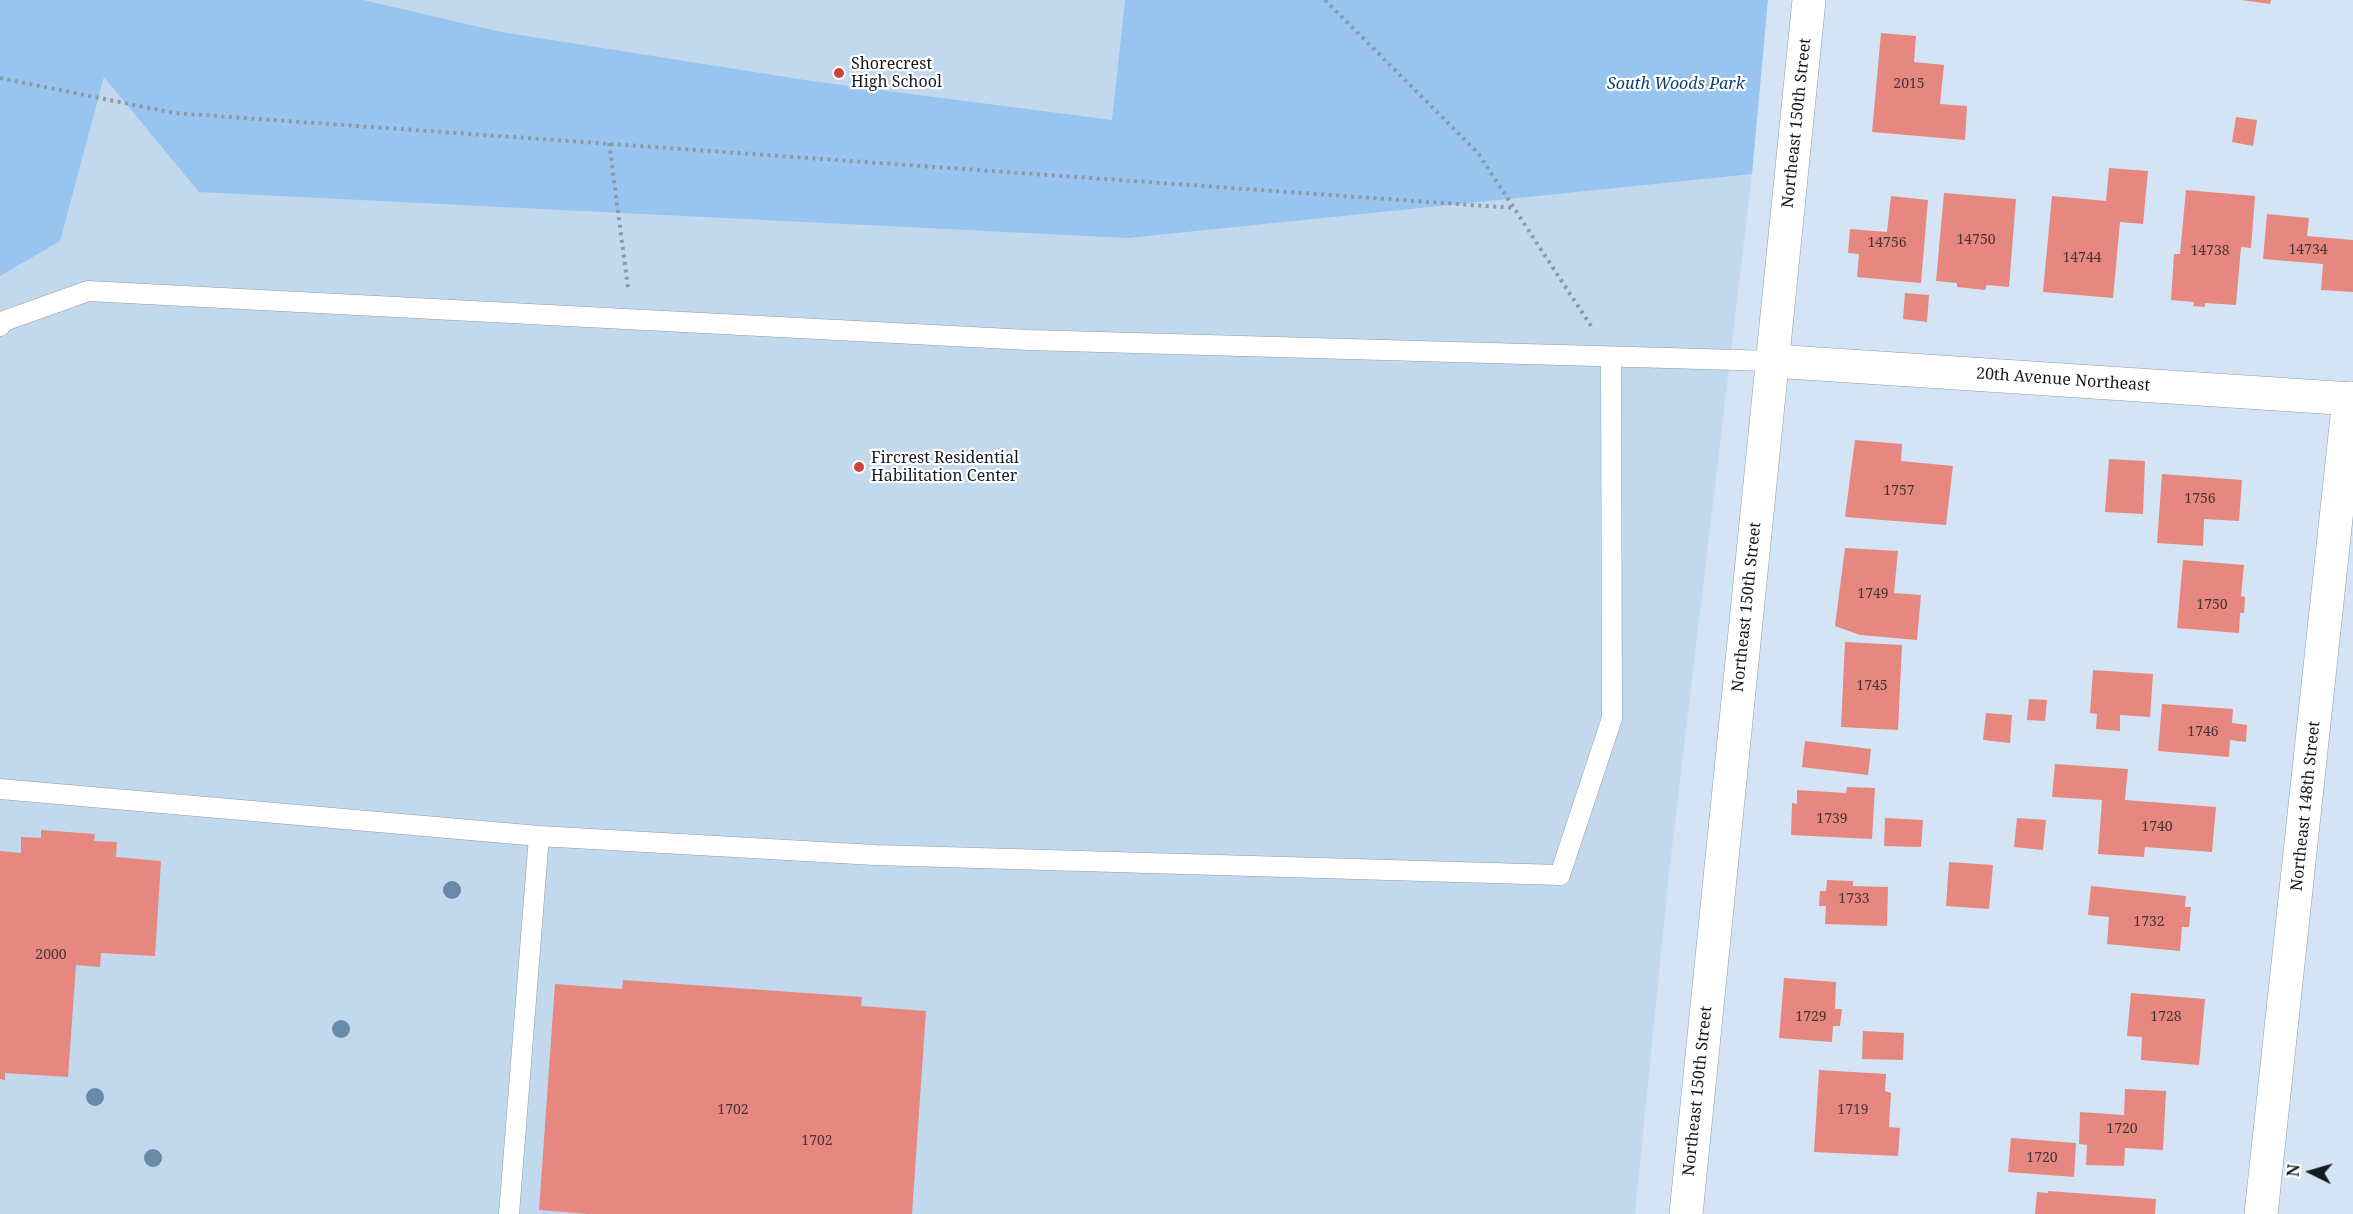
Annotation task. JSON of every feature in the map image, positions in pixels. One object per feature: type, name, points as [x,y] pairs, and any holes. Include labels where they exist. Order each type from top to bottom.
[{"type":"street","name":"Northeast 150th Street","points":[[1686,1214],[1809,0]]},
{"type":"street","name":"20th Avenue Northeast","points":[[1773,362],[2351,398]]},
{"type":"street","name":"Northeast 148th Street","points":[[2261,1214],[2351,398]]},
{"type":"lane","points":[[0,326],[4,321],[88,291],[1029,340],[1773,362]]},
{"type":"lane","points":[[0,789],[539,836],[875,855],[1560,875],[1612,718],[1611,357]]},
{"type":"lane","points":[[509,1214],[539,836]]},
{"type":"path","points":[[1325,0],[1478,153],[1611,357]]},
{"type":"path","points":[[0,78],[174,113],[1514,208]]},
{"type":"path","points":[[609,143],[632,319]]},
{"type":"shaded area","name":"Fircrest Residential Habilitation Center","points":[[0,0],[1125,0],[1113,120],[1752,174],[1669,873],[1635,1214],[0,1214]]},
{"type":"green space","name":"South Woods Park","points":[[0,0],[363,0],[501,32],[811,81],[1112,120],[1125,0],[1768,0],[1752,174],[1128,238],[199,192],[104,77],[60,241],[0,276]]},
{"type":"building","points":[[2242,0],[2271,0],[2270,4]]},
{"type":"building","points":[[1881,33],[1916,36],[1914,62],[1944,65],[1940,104],[1967,106],[1965,140],[1872,132]]},
{"type":"building","points":[[2236,117],[2257,120],[2253,146],[2232,142]]},
{"type":"building","points":[[2109,168],[2148,171],[2143,224],[2120,222],[2113,298],[2043,292],[2052,196],[2106,201]]},
{"type":"building","points":[[2186,190],[2255,196],[2251,248],[2241,247],[2236,305],[2205,303],[2205,307],[2193,306],[2194,302],[2171,300],[2174,254],[2180,254]]},
{"type":"building","points":[[1944,193],[2016,199],[2009,287],[1987,285],[1985,290],[1957,287],[1957,283],[1936,281]]},
{"type":"building","points":[[1891,196],[1928,200],[1921,283],[1857,277],[1859,254],[1848,253],[1850,229],[1887,232]]},
{"type":"building","points":[[2267,214],[2309,218],[2307,236],[2353,240],[2353,292],[2321,290],[2323,264],[2263,259]]},
{"type":"building","points":[[1905,293],[1929,295],[1927,322],[1903,319]]},
{"type":"building","points":[[1855,440],[1902,444],[1901,461],[1953,466],[1946,525],[1845,517]]},
{"type":"building","points":[[2109,459],[2145,461],[2143,514],[2105,512]]},
{"type":"building","points":[[2162,474],[2242,480],[2239,521],[2204,519],[2203,546],[2157,543]]},
{"type":"building","points":[[1845,548],[1898,551],[1894,593],[1921,595],[1917,640],[1860,635],[1835,626]]},
{"type":"building","points":[[2183,560],[2244,565],[2241,596],[2245,597],[2244,613],[2240,613],[2239,633],[2177,628]]},
{"type":"building","points":[[1845,642],[1902,645],[1898,730],[1841,727]]},
{"type":"building","points":[[2093,670],[2153,674],[2150,717],[2120,715],[2120,731],[2096,729],[2097,714],[2090,713]]},
{"type":"building","points":[[2029,699],[2047,700],[2045,721],[2027,720]]},
{"type":"building","points":[[2162,704],[2233,709],[2232,723],[2247,725],[2246,742],[2230,740],[2229,757],[2158,751]]},
{"type":"building","points":[[1986,713],[2012,715],[2010,743],[1983,740]]},
{"type":"building","points":[[1805,741],[1871,749],[1868,775],[1802,767]]},
{"type":"building","points":[[2055,764],[2128,769],[2125,800],[2216,807],[2212,852],[2145,847],[2144,857],[2098,854],[2102,800],[2052,797]]},
{"type":"building","points":[[1847,787],[1875,788],[1872,839],[1791,835],[1792,803],[1797,804],[1797,790],[1846,793]]},
{"type":"building","points":[[1885,818],[1923,820],[1921,847],[1884,846]]},
{"type":"building","points":[[2017,818],[2046,820],[2043,850],[2014,847]]},
{"type":"building","points":[[41,830],[95,834],[94,841],[117,842],[116,857],[161,861],[155,956],[101,953],[100,967],[76,965],[68,1077],[5,1073],[5,1080],[0,1079],[0,851],[21,853],[21,837],[41,838]]},
{"type":"building","points":[[1949,862],[1993,865],[1989,909],[1946,906]]},
{"type":"building","points":[[1827,880],[1853,881],[1853,886],[1888,887],[1887,926],[1825,924],[1826,906],[1819,906],[1820,891],[1826,891]]},
{"type":"building","points":[[2091,886],[2186,896],[2185,907],[2191,907],[2189,927],[2182,927],[2180,951],[2107,944],[2109,917],[2088,915]]},
{"type":"building","points":[[1784,978],[1836,982],[1835,1009],[1842,1009],[1840,1026],[1833,1026],[1832,1042],[1779,1038]]},
{"type":"building","points":[[623,980],[862,997],[861,1006],[926,1011],[912,1214],[588,1214],[539,1210],[555,984],[622,989]]},
{"type":"building","points":[[2131,993],[2205,999],[2199,1065],[2141,1060],[2142,1037],[2127,1036]]},
{"type":"building","points":[[1863,1031],[1904,1033],[1903,1060],[1862,1059]]},
{"type":"building","points":[[1819,1070],[1886,1074],[1885,1091],[1891,1093],[1889,1127],[1900,1128],[1898,1156],[1814,1152]]},
{"type":"building","points":[[2125,1089],[2166,1091],[2163,1150],[2125,1148],[2124,1166],[2086,1165],[2087,1145],[2079,1144],[2080,1112],[2124,1115]]},
{"type":"building","points":[[2011,1138],[2076,1143],[2074,1177],[2008,1172]]},
{"type":"building","points":[[2048,1191],[2156,1199],[2155,1214],[2035,1214],[2037,1192],[2048,1193]]},
{"type":"place","name":"Shorecrest High School","points":[[839,73]]},
{"type":"place","name":"Fircrest Residential Habilitation Center","points":[[859,467]]}]
